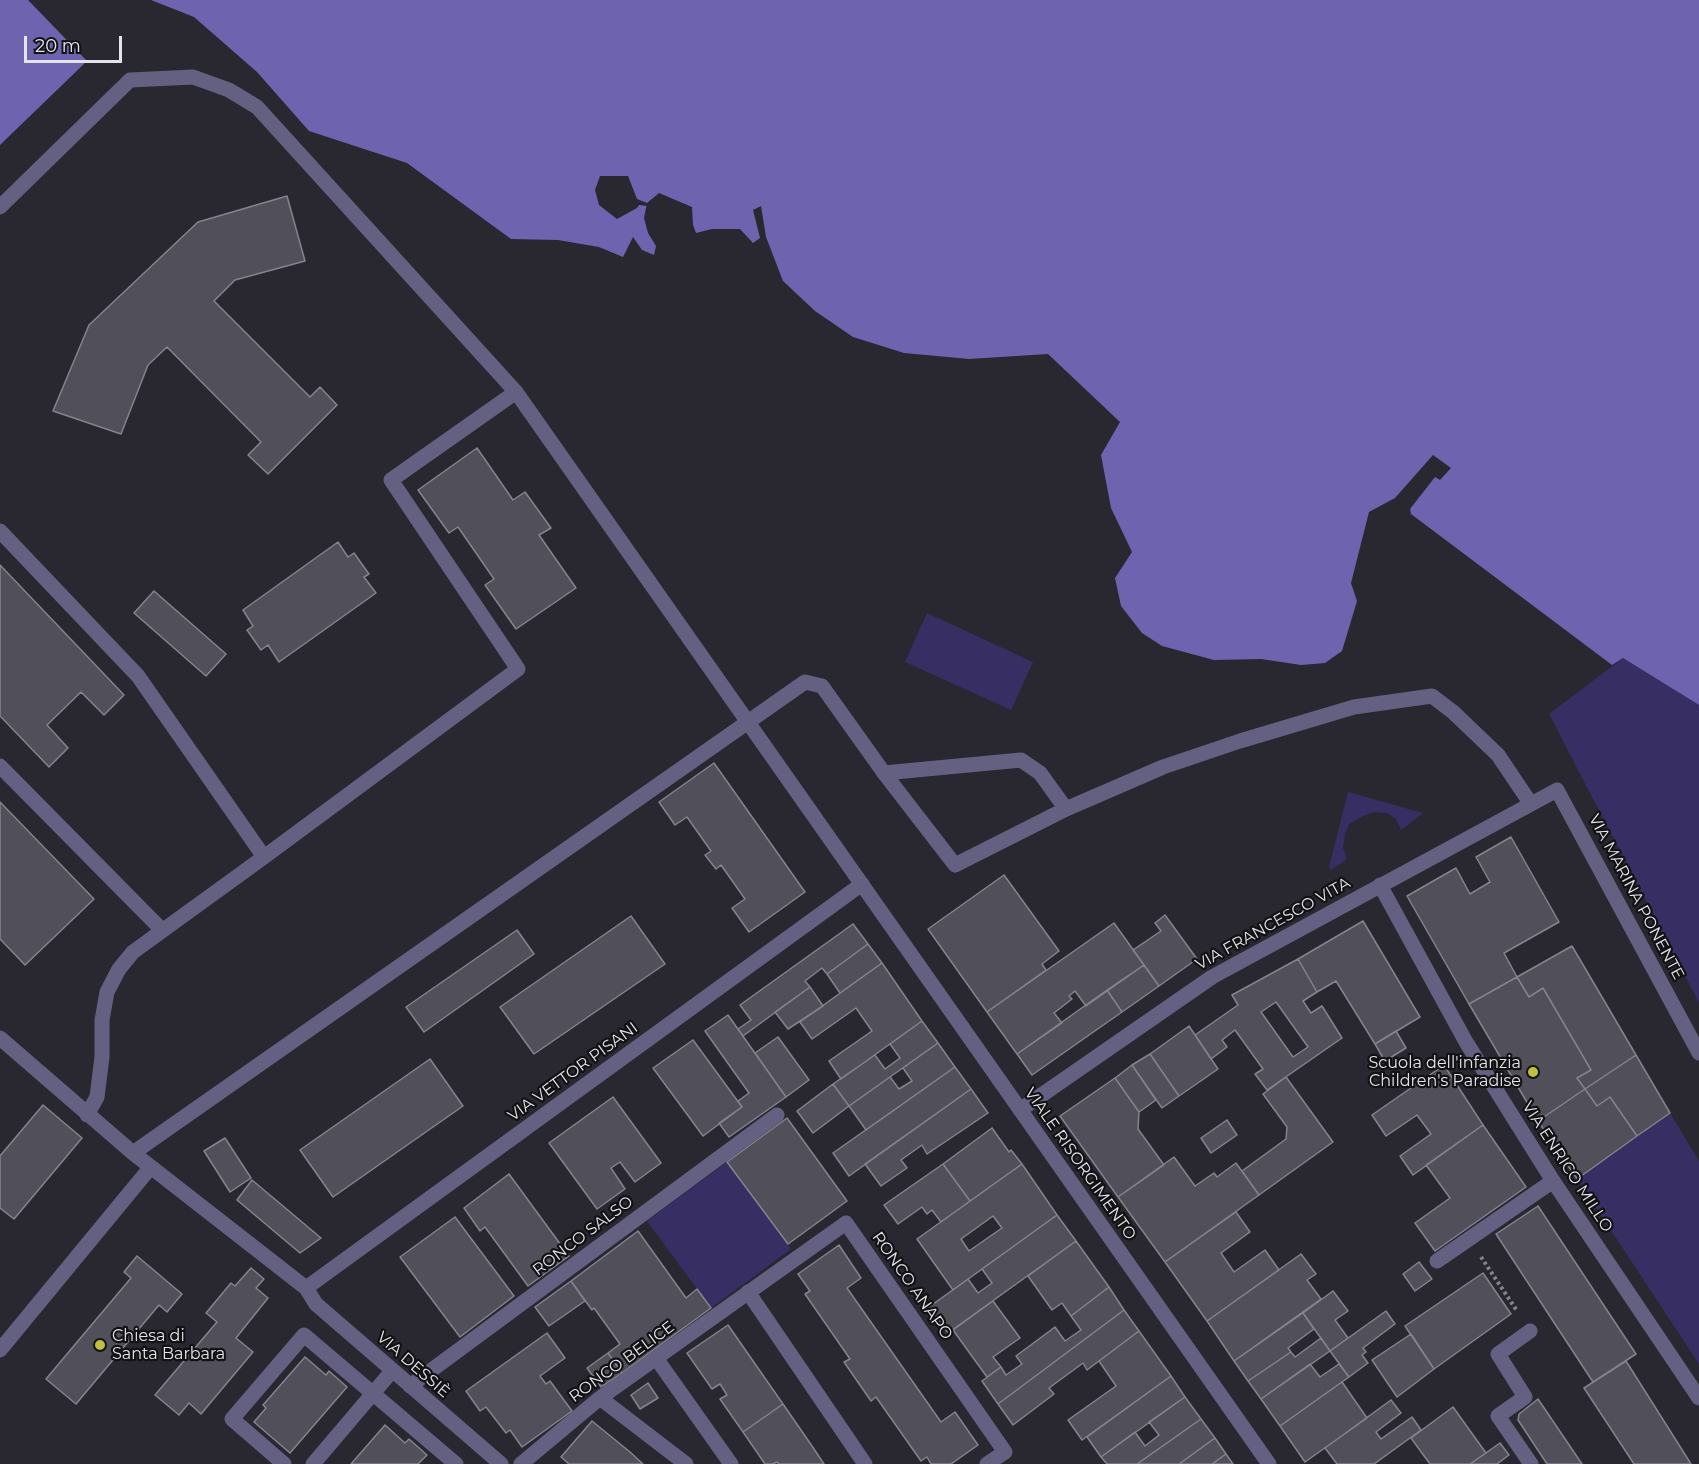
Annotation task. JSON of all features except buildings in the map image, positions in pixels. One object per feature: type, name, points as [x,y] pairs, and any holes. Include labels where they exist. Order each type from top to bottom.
[{"type":"street","name":"VIALE RISORGIMENTO","points":[[0,207],[130,80],[194,77],[230,90],[257,107],[516,392],[1269,1464]]},
{"type":"street","points":[[87,1115],[97,1096],[102,1057],[102,1020],[107,992],[119,969],[133,952],[518,669],[391,480],[516,392]]},
{"type":"street","points":[[0,531],[138,676],[264,857]]},
{"type":"street","points":[[133,1153],[805,682],[822,686],[884,773],[955,865],[1066,809],[1163,767],[1354,707],[1432,696],[1453,712],[1498,755],[1532,804]]},
{"type":"street","points":[[884,773],[1021,760],[1040,773],[1066,809]]},
{"type":"street","points":[[0,766],[162,930]]},
{"type":"street","name":"VIA FRANCESCO VITA","points":[[1020,1110],[1212,977],[1557,790]]},
{"type":"street","name":"VIA MARINA PONENTE","points":[[1557,790],[1699,1053]]},
{"type":"street","name":"VIA VETTOR PISANI","points":[[306,1288],[862,884]]},
{"type":"street","name":"VIA ENRICO MILLO","points":[[1380,885],[1466,1042],[1553,1181],[1699,1398]]},
{"type":"street","name":"VIA DESSIÈ","points":[[0,1038],[150,1168],[306,1288],[316,1304],[501,1464]]},
{"type":"street","name":"RONCO SALSO","points":[[410,1386],[777,1115]]},
{"type":"street","points":[[0,1350],[150,1168]]},
{"type":"street","points":[[1437,1261],[1553,1181]]},
{"type":"street","name":"RONCO ANAPO","points":[[748,1292],[846,1222],[1005,1452],[987,1464]]},
{"type":"street","points":[[748,1292],[865,1464]]},
{"type":"street","name":"RONCO BELICE","points":[[521,1464],[600,1398],[748,1292]]},
{"type":"street","points":[[1530,1331],[1498,1354],[1525,1397],[1498,1416],[1531,1464]]},
{"type":"street","points":[[284,1464],[232,1419],[304,1335],[453,1463]]},
{"type":"street","points":[[656,1358],[731,1464]]},
{"type":"street","points":[[313,1464],[392,1371]]},
{"type":"street","points":[[600,1398],[686,1464]]},
{"type":"path","points":[[1469,1239],[1530,1331]]},
{"type":"shaded area","points":[[0,0],[28,0],[87,61],[0,145]]},
{"type":"shaded area","points":[[151,0],[1699,0],[1699,705],[1623,658],[1612,665],[1411,514],[1410,509],[1435,477],[1440,480],[1451,468],[1433,455],[1395,498],[1369,512],[1351,583],[1357,601],[1342,651],[1325,663],[1301,665],[1261,659],[1214,660],[1162,646],[1142,633],[1121,606],[1115,578],[1132,552],[1111,508],[1101,455],[1120,422],[1048,354],[969,359],[904,353],[853,337],[815,311],[783,281],[766,237],[761,206],[753,210],[760,238],[753,243],[740,229],[712,229],[696,233],[692,207],[659,193],[647,203],[644,218],[648,233],[656,246],[654,255],[642,250],[633,237],[623,257],[599,247],[558,240],[511,239],[407,163],[309,131],[257,72],[194,17]]},
{"type":"shaded area","points":[[927,613],[1033,662],[1011,710],[905,662]]},
{"type":"shaded area","points":[[1623,658],[1699,705],[1699,1003],[1549,714]]},
{"type":"shaded area","points":[[1348,792],[1423,813],[1401,830],[1396,819],[1387,813],[1374,812],[1349,824],[1343,848],[1347,859],[1331,870],[1329,867]]},
{"type":"shaded area","points":[[1670,1113],[1699,1161],[1699,1364],[1577,1179]]},
{"type":"shaded area","points":[[727,1162],[791,1249],[711,1308],[647,1221]]},
{"type":"pier","points":[[600,176],[628,176],[637,199],[647,203],[647,206],[639,205],[617,219],[599,205],[595,190]]},
{"type":"place","name":"Scuola dell'infanzia Children's Paradise","points":[[1533,1072]]},
{"type":"place","name":"Chiesa di Santa Barbara","points":[[100,1345]]}]
